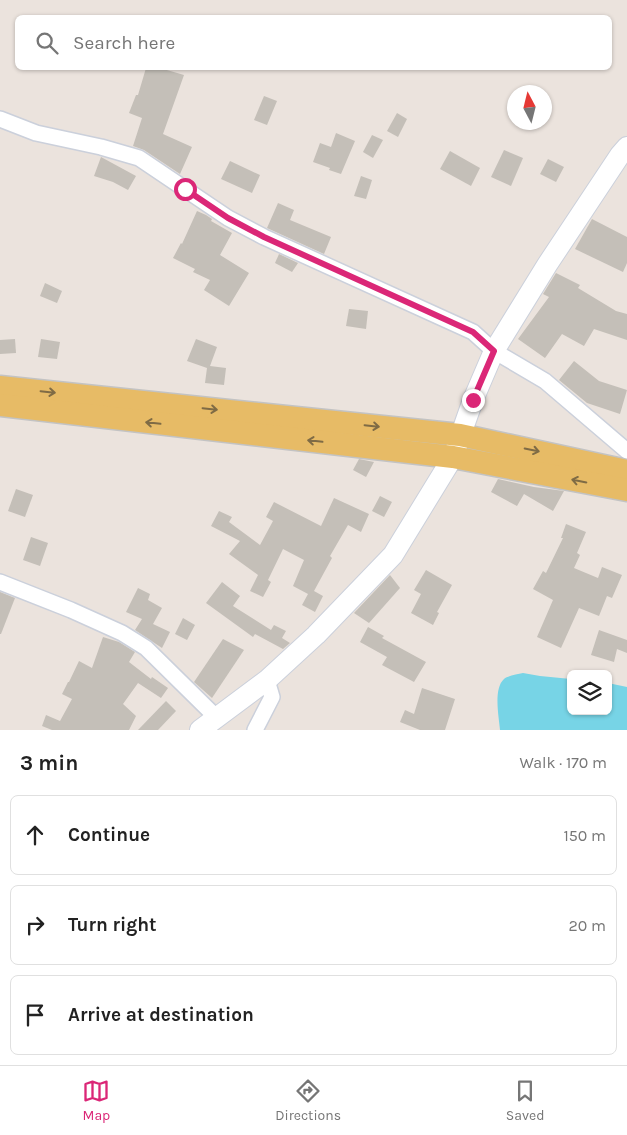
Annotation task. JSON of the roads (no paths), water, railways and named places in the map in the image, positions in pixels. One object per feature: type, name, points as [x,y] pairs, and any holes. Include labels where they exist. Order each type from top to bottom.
[{"type":"main road","points":[[200,730],[267,680],[316,635],[393,555],[452,456],[494,351],[581,211],[627,147]]},
{"type":"main road","points":[[0,388],[460,435],[627,471]]},
{"type":"main road","points":[[0,406],[452,456],[627,490]]},
{"type":"street","points":[[0,120],[36,133],[101,147],[139,158],[228,218],[264,237],[473,332],[494,351],[545,381],[627,451]]},
{"type":"street","points":[[0,582],[71,610],[122,633],[146,648],[216,717]]},
{"type":"street","points":[[255,730],[272,697],[267,680]]},
{"type":"water","points":[[523,673],[567,679],[567,715],[612,715],[612,684],[627,687],[627,730],[500,730],[497,703],[499,689],[504,679]]}]
